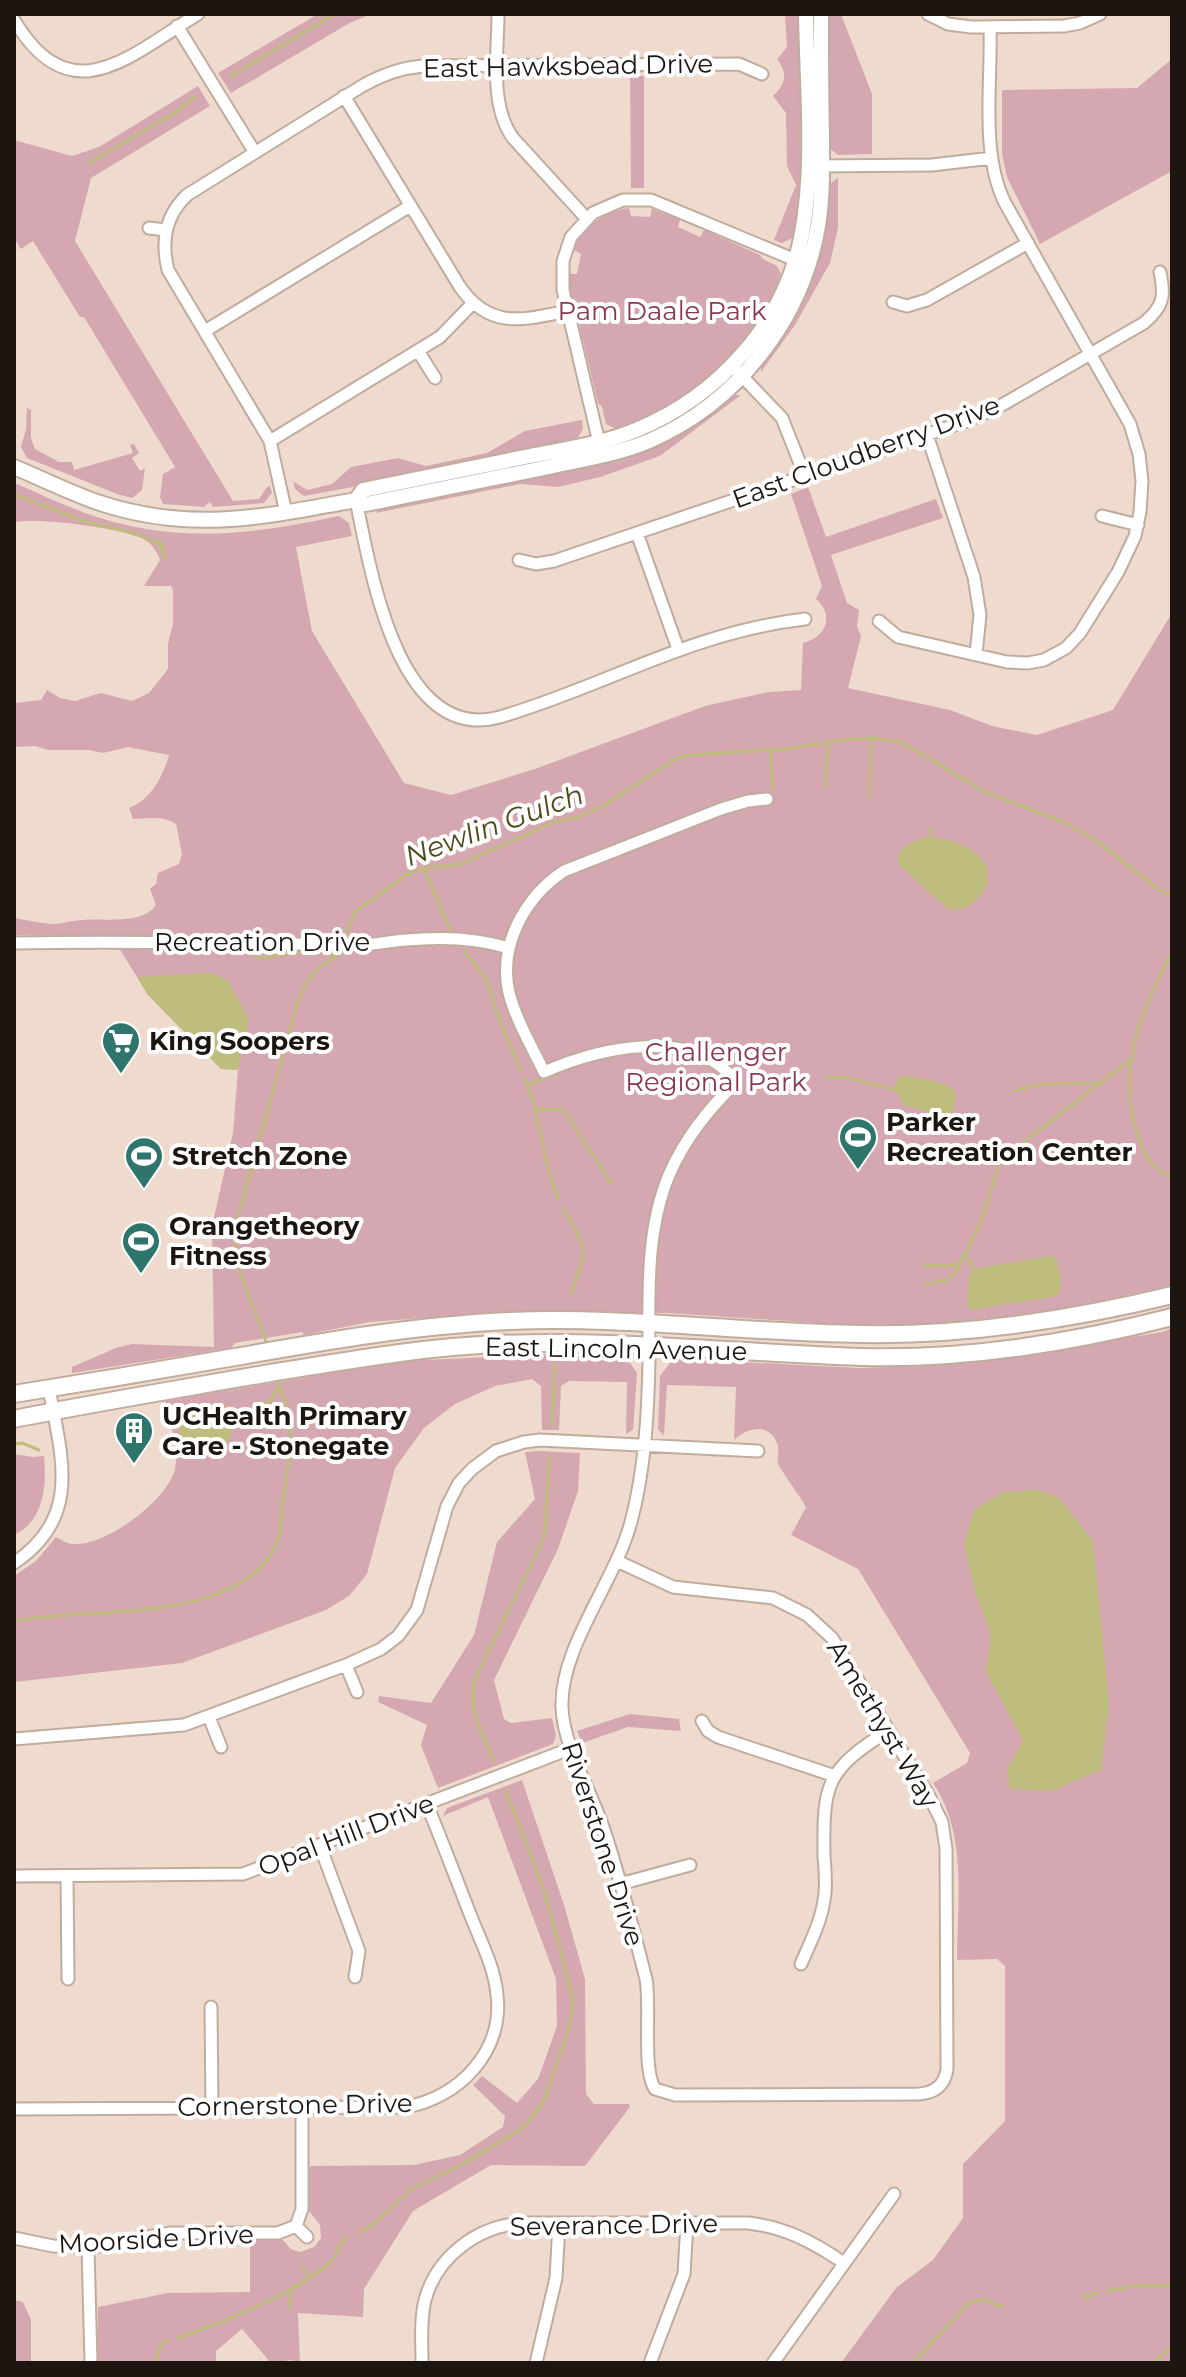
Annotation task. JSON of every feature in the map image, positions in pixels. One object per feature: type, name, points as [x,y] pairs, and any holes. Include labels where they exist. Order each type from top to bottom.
[{"type":"main road","name":"East Lincoln Avenue","points":[[14,1394],[305,1344],[394,1331],[509,1321],[862,1334],[939,1332],[1042,1322],[1172,1295]]},
{"type":"main road","name":"East Lincoln Avenue","points":[[14,1419],[240,1378],[419,1350],[496,1344],[649,1345],[862,1357],[917,1357],[1035,1345],[1172,1317]]},
{"type":"street","points":[[14,20],[39,55],[68,70],[90,71],[113,65],[198,14]]},
{"type":"street","points":[[498,14],[500,111],[508,131],[586,218]]},
{"type":"street","points":[[806,14],[815,166]]},
{"type":"street","points":[[14,467],[102,504],[155,517],[231,521],[356,500],[363,490],[600,448],[670,413],[737,371],[802,263],[804,221],[815,166],[821,14]]},
{"type":"street","points":[[928,14],[955,26],[990,27],[1073,25],[1100,14]]},
{"type":"street","points":[[177,26],[254,151]]},
{"type":"street","points":[[879,621],[898,637],[1007,662],[1028,663],[1051,657],[1066,648],[1080,633],[1118,572],[1138,525],[1142,481],[1137,445],[1130,424],[999,188],[992,158],[990,27]]},
{"type":"street","name":"East Hawksbead Drive","points":[[166,230],[171,215],[187,195],[344,96],[402,69],[423,66],[739,64],[762,74]]},
{"type":"street","points":[[65,82],[68,70]]},
{"type":"street","points":[[344,96],[460,287],[473,303],[490,314],[510,320],[568,311]]},
{"type":"street","points":[[815,166],[932,165],[992,158]]},
{"type":"street","points":[[600,448],[562,281],[563,261],[571,237],[586,218],[615,202],[645,199],[664,204],[802,263]]},
{"type":"street","points":[[205,331],[410,206]]},
{"type":"street","points":[[149,228],[166,230],[164,247],[168,270],[270,441],[286,513]]},
{"type":"street","points":[[893,302],[907,306],[918,304],[1028,243]]},
{"type":"street","name":"East Cloudberry Drive","points":[[519,560],[545,564],[985,413],[1150,317],[1163,298],[1160,272]]},
{"type":"street","points":[[270,441],[418,351],[446,331],[473,303]]},
{"type":"street","points":[[418,351],[435,378]]},
{"type":"street","points":[[737,371],[782,418],[805,476]]},
{"type":"street","points":[[927,435],[974,577],[980,615],[976,654]]},
{"type":"street","points":[[356,500],[377,600],[406,664],[425,693],[448,713],[470,719],[500,717],[678,649],[742,629],[805,619]]},
{"type":"street","points":[[1102,516],[1138,525]]},
{"type":"street","points":[[637,533],[678,649]]},
{"type":"street","points":[[649,1324],[649,1280],[655,1227],[666,1184],[696,1125],[736,1082],[725,1069],[712,1061],[688,1050],[665,1046],[627,1049],[568,1062],[544,1072],[510,995],[507,979],[509,948],[518,922],[529,904],[564,871],[721,809],[767,799]]},
{"type":"street","name":"Recreation Drive","points":[[14,943],[215,941],[365,945],[412,939],[454,939],[509,948]]},
{"type":"street","name":"Riverstone Drive","points":[[649,1324],[645,1445],[638,1495],[617,1561],[564,1679],[562,1714],[603,1827],[648,1988],[649,2077],[655,2089],[675,2095],[927,2094],[940,2087]]},
{"type":"street","points":[[14,1563],[40,1539],[60,1501],[63,1467],[49,1388]]},
{"type":"street","points":[[14,1739],[167,1727],[209,1717],[346,1665],[387,1645],[409,1623],[424,1592],[450,1497],[465,1476],[487,1457],[506,1447],[532,1440],[758,1451]]},
{"type":"street","name":"Amethyst Way","points":[[617,1561],[673,1587],[773,1598],[807,1615],[832,1638],[929,1796],[944,1832],[947,2069],[940,2087]]},
{"type":"street","points":[[346,1665],[357,1692]]},
{"type":"street","points":[[209,1717],[221,1747]]},
{"type":"street","points":[[702,1721],[708,1731],[718,1737],[835,1776]]},
{"type":"street","points":[[801,1964],[825,1898],[825,1809],[835,1776],[850,1756],[888,1731]]},
{"type":"street","name":"Opal Hill Drive","points":[[14,1876],[233,1875],[252,1872],[572,1748]]},
{"type":"street","name":"Cornerstone Drive","points":[[14,2109],[396,2107],[439,2097],[466,2078],[482,2059],[489,2044],[498,2004],[494,1977],[427,1805]]},
{"type":"street","points":[[320,1846],[359,1951],[355,1977]]},
{"type":"street","points":[[620,1884],[690,1865]]},
{"type":"street","points":[[67,1876],[68,1979]]},
{"type":"street","points":[[211,2007],[212,2108]]},
{"type":"street","points":[[302,2108],[302,2209],[296,2226],[307,2237]]},
{"type":"street","points":[[773,2363],[894,2194]]},
{"type":"street","points":[[536,2363],[556,2278],[559,2223]]},
{"type":"street","name":"Severance Drive","points":[[422,2363],[425,2301],[436,2276],[450,2257],[472,2238],[495,2228],[513,2224],[559,2223],[768,2226],[805,2239],[844,2263]]},
{"type":"street","points":[[650,2363],[684,2274],[687,2223]]},
{"type":"street","name":"Moorside Drive","points":[[14,2238],[53,2246],[88,2247],[171,2233],[278,2233],[296,2226]]},
{"type":"street","points":[[88,2247],[91,2363]]},
{"type":"green space","points":[[318,14],[371,14],[348,24],[231,93],[218,73]]},
{"type":"green space","points":[[785,14],[799,14],[801,180],[794,237],[782,243],[774,240],[796,185],[787,166],[786,113],[773,96],[784,78],[777,59],[787,47]]},
{"type":"green space","points":[[827,14],[841,14],[872,94],[872,154],[838,155],[826,145]]},
{"type":"green space","points":[[1172,59],[1172,171],[1040,244],[1007,177],[1002,154],[1002,90],[1137,88]]},
{"type":"green space","points":[[630,76],[644,76],[644,188],[631,188]]},
{"type":"green space","points":[[198,86],[210,106],[91,178],[75,241],[233,501],[259,499],[270,486],[272,493],[264,503],[213,507],[210,502],[204,507],[163,504],[160,497],[163,474],[175,467],[84,317],[80,317],[33,241],[21,249],[14,238],[14,140],[72,156],[99,147]]},
{"type":"green space","points":[[838,178],[838,228],[830,263],[795,325],[761,372],[761,365],[785,331],[809,284],[828,185]]},
{"type":"green space","name":"Pam Daale Park","points":[[629,208],[631,216],[650,217],[652,209],[680,220],[678,227],[700,237],[704,230],[760,255],[777,266],[781,274],[775,289],[777,294],[748,341],[700,389],[635,426],[631,424],[616,429],[606,424],[598,403],[569,274],[577,274],[581,254],[574,250],[588,227],[611,213]]},
{"type":"green space","points":[[733,395],[741,395],[660,456],[600,477],[558,487],[520,484],[376,513],[378,508],[591,463]]},
{"type":"green space","points":[[27,408],[31,410],[31,438],[35,449],[59,462],[72,462],[74,470],[133,453],[130,445],[134,444],[139,453],[132,458],[140,471],[145,468],[142,490],[132,498],[117,494],[27,458],[21,447]]},
{"type":"green space","points":[[582,420],[583,429],[576,441],[414,472],[412,476],[304,496],[295,489],[293,481],[307,490],[332,484],[351,467],[398,458],[426,466],[487,453],[525,431]]},
{"type":"green space","name":"Challenger Regional Park","points":[[17,484],[97,517],[158,531],[247,531],[339,516],[349,523],[352,536],[296,547],[312,631],[404,783],[451,795],[535,769],[705,706],[769,692],[801,690],[803,643],[822,631],[826,619],[822,605],[816,599],[822,586],[791,494],[808,487],[826,537],[936,499],[943,518],[831,555],[847,603],[859,610],[857,626],[861,636],[848,688],[950,710],[992,726],[1037,735],[1113,710],[1172,613],[1172,1285],[1022,1315],[926,1324],[833,1324],[668,1313],[505,1312],[370,1322],[72,1373],[72,1367],[132,1344],[214,1347],[212,1226],[233,1133],[238,1070],[221,1069],[148,995],[119,948],[351,952],[353,938],[14,935],[14,918],[52,924],[142,916],[156,905],[150,889],[156,884],[158,873],[179,864],[182,854],[176,824],[160,818],[133,819],[129,808],[144,799],[155,786],[169,755],[128,747],[103,753],[48,750],[35,746],[14,747],[14,703],[41,700],[47,690],[60,698],[75,701],[101,693],[132,701],[149,693],[168,669],[168,644],[173,624],[171,586],[144,586],[160,560],[150,544],[135,536],[80,525],[40,521],[14,523],[14,486]]},
{"type":"green space","points":[[1172,1328],[1172,2363],[841,2363],[896,2288],[933,2260],[963,2218],[963,2164],[1005,2121],[1005,1966],[997,1959],[957,1960],[959,1892],[956,1846],[952,1824],[933,1783],[967,1763],[970,1753],[858,1569],[791,1535],[806,1507],[779,1466],[778,1446],[769,1432],[751,1430],[734,1440],[736,1387],[667,1385],[664,1436],[658,1429],[660,1376],[672,1360],[681,1359],[860,1368],[948,1365],[1032,1354]]},
{"type":"green space","points":[[550,1354],[627,1358],[637,1373],[633,1430],[626,1434],[627,1382],[569,1381],[561,1386],[559,1430],[542,1430],[541,1386],[532,1379],[495,1386],[455,1404],[424,1428],[395,1468],[367,1574],[349,1596],[326,1610],[182,1663],[14,1682],[14,1576],[36,1561],[56,1537],[73,1544],[101,1538],[133,1519],[161,1494],[170,1481],[176,1461],[165,1401],[404,1361]]},
{"type":"green space","points":[[525,1452],[580,1453],[578,1491],[558,1549],[494,1680],[504,1719],[511,1723],[552,1718],[556,1736],[553,1744],[438,1788],[421,1745],[427,1725],[378,1702],[379,1696],[431,1703],[474,1635],[497,1542],[535,1499]]},
{"type":"green space","points":[[14,1454],[44,1456],[45,1467],[44,1490],[37,1512],[24,1529],[14,1535]]},
{"type":"green space","points":[[630,1714],[679,1719],[681,1731],[628,1727],[582,1743],[577,1731]]},
{"type":"green space","points":[[522,1780],[585,1979],[586,2094],[594,2104],[629,2104],[630,2107],[585,2166],[491,2165],[413,2211],[364,2289],[363,2317],[298,2313],[300,2363],[291,2360],[271,2363],[242,2329],[216,2351],[216,2363],[98,2363],[98,2307],[168,2293],[250,2292],[250,2240],[283,2240],[291,2249],[300,2252],[314,2247],[321,2238],[320,2225],[309,2211],[308,2170],[311,2166],[414,2165],[460,2155],[503,2127],[505,2116],[473,2085],[482,2076],[517,2103],[538,2079],[557,2026],[556,1979],[488,1797],[443,1816],[447,1808]]},
{"type":"green space","points":[[14,2300],[23,2302],[31,2320],[31,2363],[14,2363]]},
{"type":"shaded area","points":[[923,837],[957,843],[980,857],[985,864],[988,884],[972,904],[961,909],[948,909],[898,864],[898,854]]},
{"type":"shaded area","points":[[210,973],[227,979],[249,1019],[238,1070],[221,1069],[148,995],[137,977]]},
{"type":"shaded area","points":[[899,1076],[930,1080],[952,1088],[956,1097],[953,1112],[942,1116],[903,1105],[895,1086]]},
{"type":"shaded area","points":[[1051,1256],[1056,1258],[1060,1273],[1057,1296],[971,1310],[967,1304],[973,1269]]},
{"type":"shaded area","points":[[224,1406],[234,1422],[228,1441],[190,1449],[182,1444],[178,1426],[185,1413]]},
{"type":"shaded area","points":[[1038,1490],[1059,1498],[1093,1541],[1109,1704],[1101,1770],[1052,1791],[1009,1789],[1008,1768],[1023,1740],[986,1672],[991,1633],[976,1595],[964,1546],[974,1510],[1003,1492]]},
{"type":"waterway","points":[[231,76],[335,14]]},
{"type":"waterway","points":[[89,163],[176,112],[195,96]]},
{"type":"waterway","points":[[16,495],[83,521],[137,534],[163,546]]},
{"type":"waterway","points":[[159,540],[164,558]]},
{"type":"waterway","name":"Newlin Gulch","points":[[344,940],[355,912],[408,874],[424,868],[461,864],[554,822],[578,817],[603,806],[677,758],[785,749],[848,739],[876,738],[903,743],[985,792],[1063,822],[1091,837],[1161,891],[1172,894]]},
{"type":"waterway","points":[[870,798],[871,739]]},
{"type":"waterway","points":[[826,786],[828,742]]},
{"type":"waterway","points":[[770,750],[773,790]]},
{"type":"waterway","points":[[931,827],[931,839]]},
{"type":"waterway","points":[[424,868],[450,930]]},
{"type":"waterway","name":"Newlin Gulch","points":[[267,1345],[240,1271],[236,1224],[298,1001],[315,972],[341,953],[342,947]]},
{"type":"waterway","points":[[256,958],[305,952],[335,955]]},
{"type":"waterway","points":[[465,952],[487,980],[497,1014],[521,1071]]},
{"type":"waterway","points":[[1172,953],[1141,1019],[1131,1064],[1130,1088],[1132,1112],[1143,1150],[1154,1166],[1172,1177]]},
{"type":"waterway","points":[[1021,1144],[1129,1061]]},
{"type":"waterway","points":[[527,1085],[559,1073]]},
{"type":"waterway","points":[[826,1077],[848,1078],[900,1091]]},
{"type":"waterway","points":[[524,1078],[535,1108],[558,1199]]},
{"type":"waterway","points":[[1015,1091],[1040,1084],[1102,1083]]},
{"type":"waterway","points":[[538,1109],[564,1110],[611,1183]]},
{"type":"waterway","points":[[924,1265],[960,1263],[980,1224],[1003,1153],[1017,1146]]},
{"type":"waterway","points":[[563,1209],[578,1234],[583,1250],[571,1294]]},
{"type":"waterway","points":[[965,1253],[974,1270]]},
{"type":"waterway","points":[[925,1284],[947,1280],[960,1264]]},
{"type":"waterway","points":[[552,1424],[555,1364]]},
{"type":"waterway","name":"Newlin Gulch","points":[[14,1621],[122,1612],[202,1599],[236,1586],[263,1565],[279,1536],[290,1450],[290,1420],[277,1379]]},
{"type":"waterway","points":[[263,1404],[270,1402],[278,1387]]},
{"type":"waterway","points":[[14,1444],[22,1443],[39,1450]]},
{"type":"waterway","points":[[494,1761],[477,1720],[473,1688],[542,1542],[549,1457]]},
{"type":"waterway","points":[[360,2232],[374,2224],[411,2189],[463,2164],[529,2121],[544,2101],[570,2025],[573,2001],[544,1890],[506,1791]]},
{"type":"waterway","points":[[177,2338],[235,2316],[297,2286],[330,2263],[347,2238]]},
{"type":"waterway","points":[[302,2266],[309,2276]]},
{"type":"waterway","points":[[1107,2291],[1140,2285],[1172,2286]]},
{"type":"waterway","points":[[289,2308],[292,2288]]},
{"type":"waterway","points":[[1084,2298],[1098,2293]]},
{"type":"waterway","points":[[913,2363],[968,2304],[982,2299],[1003,2307]]},
{"type":"waterway","points":[[155,2363],[161,2345],[168,2340]]},
{"type":"waterway","points":[[1153,2363],[1172,2346]]},
{"type":"place","name":"King Soopers","points":[[121,1075]]},
{"type":"place","name":"Parker Recreation Center","points":[[858,1171]]},
{"type":"place","name":"Stretch Zone","points":[[144,1190]]},
{"type":"place","name":"Orangetheory Fitness","points":[[141,1275]]},
{"type":"place","name":"UCHealth Primary Care - Stonegate","points":[[134,1465]]}]
